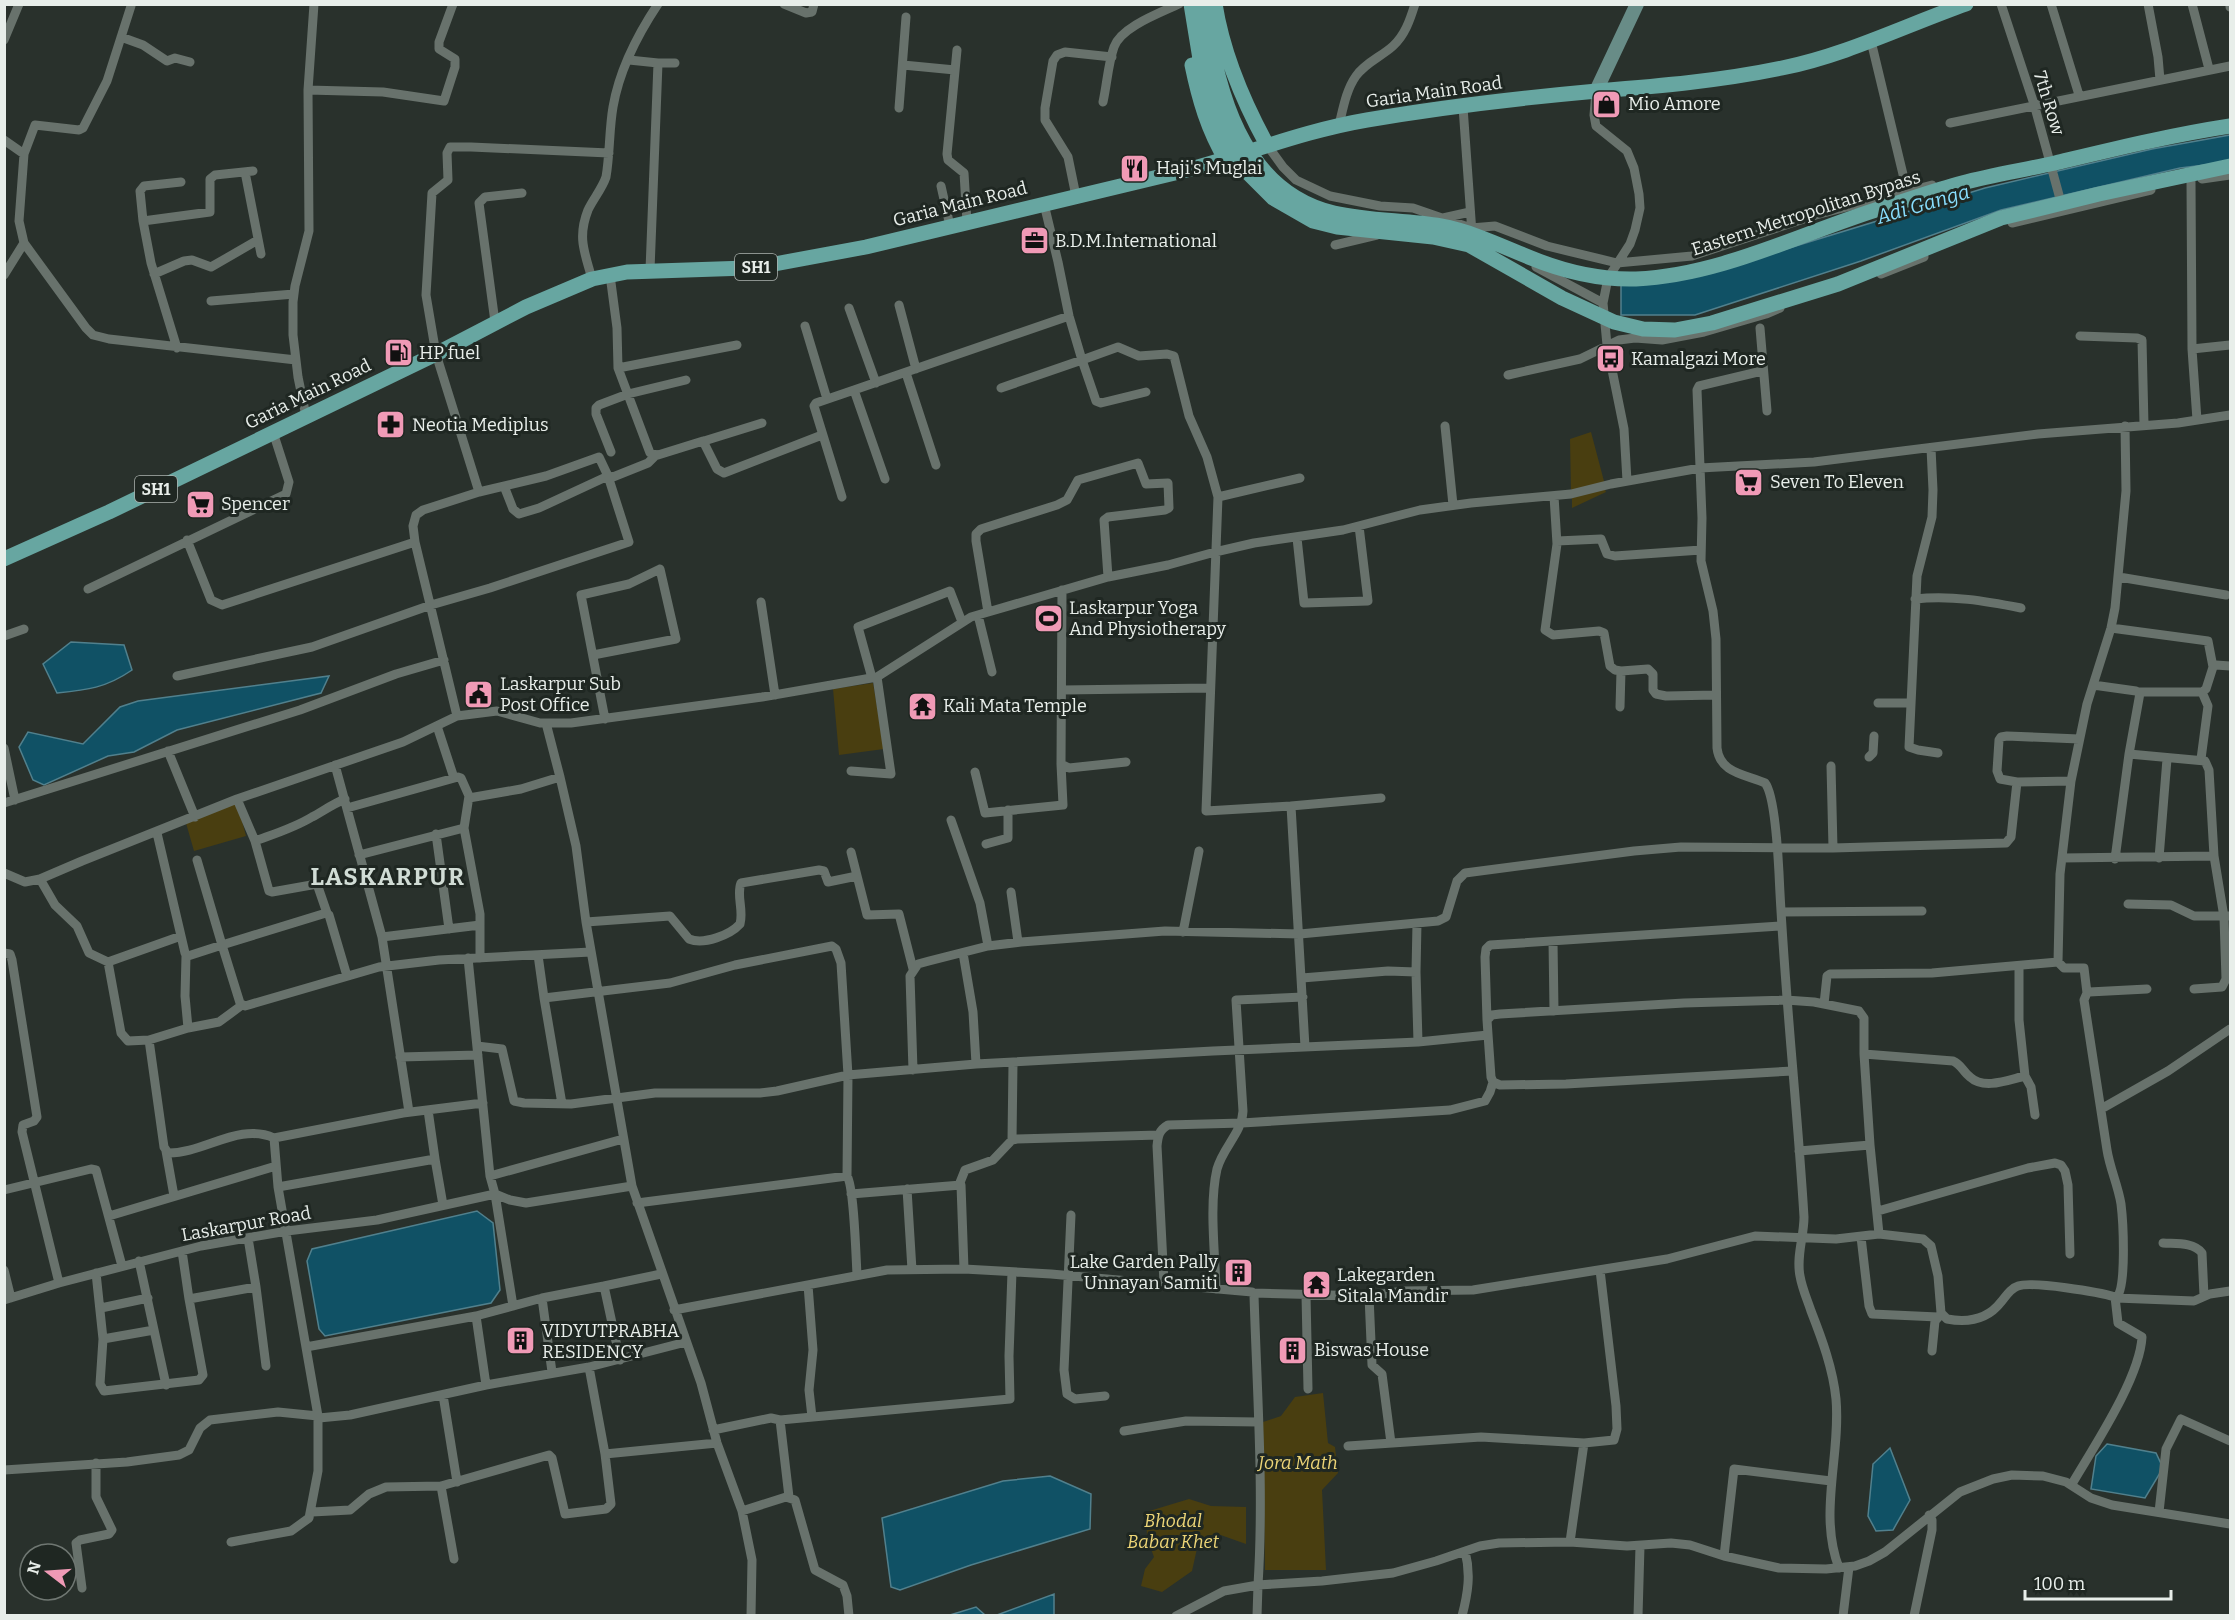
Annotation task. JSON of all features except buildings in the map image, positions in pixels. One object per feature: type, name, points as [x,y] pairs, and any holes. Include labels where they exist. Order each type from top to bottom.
[{"type":"main road","points":[[1181,4],[1197,91],[1211,134],[1226,160]]},
{"type":"main road","points":[[1191,4],[1200,65],[1220,122],[1243,168],[1272,198],[1313,221],[1337,228],[1433,237],[1469,245],[1562,298],[1614,322],[1642,329],[1675,330],[1713,323],[1838,284],[2001,218],[2230,166]]},
{"type":"main road","name":"Eastern Metropolitan Bypass","points":[[1204,4],[1213,60],[1226,105],[1242,140],[1258,163],[1299,200],[1336,213],[1444,226],[1490,240],[1544,263],[1574,272],[1602,276],[1634,279],[1708,268],[1877,209],[1963,183],[2139,142],[2230,126]]},
{"type":"main road","points":[[1215,4],[1226,53],[1238,89],[1267,145]]},
{"type":"main road","points":[[1596,92],[1637,4]]},
{"type":"main road","name":"Garia Main Road","points":[[4,559],[109,512],[436,354],[543,299],[592,279],[650,270],[747,268],[866,247],[1226,160],[1267,145],[1339,125],[1463,107],[1673,86],[1783,68],[1834,55],[1966,4]]},
{"type":"street","points":[[4,40],[19,4]]},
{"type":"street","points":[[306,416],[293,335],[294,294],[309,231],[308,90],[314,4]]},
{"type":"street","points":[[308,90],[383,92],[444,102],[455,67],[455,59],[439,49],[439,42],[453,4]]},
{"type":"street","points":[[592,279],[581,236],[588,209],[606,177],[615,100],[629,60],[658,4]]},
{"type":"street","points":[[784,4],[806,13],[812,12],[814,4]]},
{"type":"street","points":[[1103,102],[1114,46],[1127,31],[1181,4]]},
{"type":"street","points":[[1339,125],[1346,97],[1354,78],[1364,66],[1397,41],[1406,30],[1415,4]]},
{"type":"street","name":"7th Row","points":[[2001,4],[2034,104],[2063,211]]},
{"type":"street","points":[[2051,4],[2079,95]]},
{"type":"street","points":[[2148,4],[2160,80]]},
{"type":"street","points":[[2192,4],[2209,69]]},
{"type":"street","points":[[131,6],[106,81],[83,128],[80,130],[35,125],[24,154],[19,221],[24,243],[54,286],[93,334],[109,339],[177,348],[296,360]]},
{"type":"street","points":[[900,108],[906,17]]},
{"type":"street","points":[[121,37],[143,45],[167,61],[175,58],[190,62]]},
{"type":"street","points":[[1871,41],[1907,191]]},
{"type":"street","points":[[957,50],[947,154],[948,160],[964,173],[967,222]]},
{"type":"street","points":[[1076,196],[1068,157],[1045,120],[1053,62],[1057,55],[1065,52],[1112,57]]},
{"type":"street","points":[[629,60],[675,63]]},
{"type":"street","points":[[650,270],[658,63]]},
{"type":"street","points":[[903,65],[955,70]]},
{"type":"street","points":[[1950,123],[2034,104],[2230,66]]},
{"type":"street","points":[[1596,92],[1594,115],[1596,126],[1627,151],[1634,168],[1639,194],[1640,208],[1635,230],[1630,244],[1605,287],[1603,303],[1607,345],[1623,418],[1627,481]]},
{"type":"street","points":[[1463,107],[1471,228],[1476,252]]},
{"type":"street","points":[[1267,145],[1296,180],[1330,196],[1380,206],[1413,208],[1471,228],[1495,226],[1547,246],[1617,263],[1692,256],[1816,215],[1907,191],[2201,124],[2230,120]]},
{"type":"street","points":[[4,140],[24,154]]},
{"type":"street","points":[[479,492],[436,354],[426,295],[432,193],[447,183],[447,153],[450,147],[609,153]]},
{"type":"street","points":[[143,221],[210,212],[210,179],[215,175],[249,171],[261,254]]},
{"type":"street","points":[[1508,375],[1580,359],[1607,345],[1635,338],[1662,340],[1726,327],[1907,265],[1948,244],[1987,229],[2191,181],[2230,175]]},
{"type":"street","points":[[2191,181],[2192,348],[2197,420]]},
{"type":"street","points":[[177,348],[147,248],[140,191],[144,186],[181,182]]},
{"type":"street","points":[[942,186],[950,226]]},
{"type":"street","points":[[495,322],[479,203],[485,197],[522,193]]},
{"type":"street","points":[[1044,204],[1068,316],[1096,401],[1101,403],[1146,392]]},
{"type":"street","points":[[1335,245],[1470,212]]},
{"type":"street","points":[[1471,228],[1482,241],[1554,275],[1603,303]]},
{"type":"street","points":[[154,273],[192,260],[211,267],[258,240]]},
{"type":"street","points":[[4,275],[24,243]]},
{"type":"street","points":[[610,275],[617,328],[618,368],[648,452],[655,456]]},
{"type":"street","points":[[211,301],[294,294]]},
{"type":"street","points":[[899,305],[916,369]]},
{"type":"street","points":[[849,308],[876,382]]},
{"type":"street","points":[[842,496],[822,435],[814,406],[816,403],[1068,316]]},
{"type":"street","points":[[805,326],[827,399]]},
{"type":"street","points":[[1760,328],[1767,411]]},
{"type":"street","points":[[2080,336],[2142,340],[2144,425]]},
{"type":"street","points":[[618,368],[737,345]]},
{"type":"street","points":[[2192,348],[2230,345]]},
{"type":"street","points":[[1001,388],[1118,347],[1139,356],[1167,354],[1174,356],[1189,416],[1207,457],[1218,497],[1206,811],[1381,798]]},
{"type":"street","points":[[1762,371],[1698,387],[1696,395],[1702,566],[1713,611],[1715,630],[1719,759],[1726,767],[1767,786],[1778,849],[1786,1000],[1804,1217],[1803,1238],[1798,1257],[1800,1276],[1832,1376],[1836,1401],[1831,1481],[1832,1541],[1844,1568],[1843,1616]]},
{"type":"street","points":[[906,373],[936,465]]},
{"type":"street","points":[[611,452],[596,414],[596,408],[599,405],[628,394],[686,380]]},
{"type":"street","points":[[854,390],[885,479]]},
{"type":"street","points":[[4,873],[25,882],[40,879],[237,799],[390,747],[457,716],[497,711],[546,723],[563,724],[775,695],[874,677],[962,622],[978,615],[1108,577],[1168,565],[1254,543],[1298,538],[1359,526],[1420,510],[1554,496],[1700,468],[1814,462],[2038,434],[2230,415]]},
{"type":"street","points":[[504,486],[513,509],[519,514],[539,508],[608,476],[615,476],[648,463],[655,456],[762,423]]},
{"type":"street","points":[[1444,426],[1453,505]]},
{"type":"street","points":[[2072,1484],[2119,1400],[2142,1337],[2139,1333],[2118,1323],[2116,1298],[2122,1289],[2123,1258],[2121,1205],[2112,1175],[2085,1000],[2087,993],[2084,968],[2064,968],[2058,962],[2062,858],[2071,781],[2093,685],[2111,628],[2119,577],[2126,491],[2125,426]]},
{"type":"street","points":[[88,589],[287,492],[289,483],[273,432]]},
{"type":"street","points":[[704,441],[717,469],[724,473],[822,435]]},
{"type":"street","points":[[1931,448],[1932,517],[1918,564],[1909,747],[1938,753]]},
{"type":"street","points":[[177,676],[312,648],[431,604],[490,588],[629,542],[608,476],[599,457],[546,476],[479,492],[423,510],[416,515],[413,526],[415,542],[431,604],[457,716]]},
{"type":"street","points":[[988,612],[976,541],[976,534],[981,529],[1067,501],[1078,480],[1138,463],[1146,484],[1168,483],[1169,508],[1108,517],[1104,520],[1108,577]]},
{"type":"street","points":[[1218,497],[1300,478]]},
{"type":"street","points":[[1554,496],[1557,541],[1545,630],[1553,635],[1599,631],[1604,633],[1610,666],[1622,671],[1648,669],[1653,674],[1653,690],[1656,694],[1666,696],[1716,695]]},
{"type":"street","points":[[1298,538],[1304,603],[1368,600],[1359,526]]},
{"type":"street","points":[[1557,541],[1601,539],[1607,554],[1615,556],[1701,550]]},
{"type":"street","points":[[188,540],[211,600],[222,605],[415,542]]},
{"type":"street","points":[[593,655],[676,639],[660,569],[629,584],[581,595],[605,718]]},
{"type":"street","points":[[2119,577],[2226,595]]},
{"type":"street","points":[[975,772],[986,813],[1063,805],[1061,764],[1062,590]]},
{"type":"street","points":[[851,771],[891,774],[874,677],[858,627],[950,591],[962,622]]},
{"type":"street","points":[[1915,599],[1946,597],[1973,599],[2020,608]]},
{"type":"street","points":[[761,602],[775,695]]},
{"type":"street","points":[[978,615],[992,672]]},
{"type":"street","points":[[2093,685],[2139,692],[2202,693],[2206,689],[2213,667],[2208,641],[2111,628]]},
{"type":"street","points":[[4,636],[24,629]]},
{"type":"street","points":[[4,803],[300,710],[396,674],[444,660]]},
{"type":"street","points":[[2213,667],[2216,665],[2230,666]]},
{"type":"street","points":[[1620,707],[1622,671]]},
{"type":"street","points":[[1062,690],[1210,688]]},
{"type":"street","points":[[2115,859],[2129,754],[2140,700],[2139,692]]},
{"type":"street","points":[[2201,759],[2208,706],[2202,693]]},
{"type":"street","points":[[1878,703],[1911,703]]},
{"type":"street","points":[[546,723],[576,846],[586,922],[632,1186],[700,1383],[717,1443],[742,1511],[752,1560],[751,1616]]},
{"type":"street","points":[[437,726],[454,778]]},
{"type":"street","points":[[1869,757],[1873,753],[1874,736]]},
{"type":"street","points":[[2071,781],[2003,780],[1997,776],[1997,754],[2001,737],[2079,739]]},
{"type":"street","points":[[4,748],[15,800]]},
{"type":"street","points":[[168,751],[195,817]]},
{"type":"street","points":[[2129,754],[2167,759],[2201,759],[2208,764],[2214,856],[2227,916],[2226,982],[2222,987],[2194,988]]},
{"type":"street","points":[[2159,858],[2167,759]]},
{"type":"street","points":[[1061,764],[1069,768],[1126,762]]},
{"type":"street","points":[[335,765],[382,937],[409,1112]]},
{"type":"street","points":[[1831,766],[1833,848]]},
{"type":"street","points":[[469,798],[521,789],[561,777]]},
{"type":"street","points":[[255,841],[289,829],[327,807],[461,778],[469,798],[464,828],[480,914],[480,958]]},
{"type":"street","points":[[913,969],[918,964],[988,946],[1017,942],[1165,931],[1300,934],[1438,921],[1446,917],[1460,877],[1472,872],[1681,847],[1778,849],[2006,843],[2011,837],[2017,782]]},
{"type":"street","points":[[237,799],[255,841],[268,891],[317,884],[347,976]]},
{"type":"street","points":[[1291,806],[1305,1047]]},
{"type":"street","points":[[986,844],[1008,838],[1008,810]]},
{"type":"street","points":[[951,820],[980,903],[988,946]]},
{"type":"street","points":[[359,855],[464,828]]},
{"type":"street","points":[[157,833],[186,956],[185,996],[188,1028]]},
{"type":"street","points":[[436,834],[449,929]]},
{"type":"street","points":[[1183,932],[1199,851]]},
{"type":"street","points":[[850,852],[867,915],[898,914],[913,969],[909,987],[913,1070]]},
{"type":"street","points":[[2062,858],[2214,856]]},
{"type":"street","points":[[197,860],[242,1005]]},
{"type":"street","points":[[586,922],[670,916],[690,939],[702,940],[729,933],[740,924],[742,910],[739,888],[741,883],[819,870],[824,872],[828,882],[857,876]]},
{"type":"street","points":[[40,879],[51,901],[77,926],[89,953],[108,963],[181,936]]},
{"type":"street","points":[[1011,892],[1017,942]]},
{"type":"street","points":[[2128,904],[2171,905],[2194,916],[2227,916]]},
{"type":"street","points":[[1780,912],[1922,911]]},
{"type":"street","points":[[186,956],[327,913]]},
{"type":"street","points":[[1417,923],[1418,1042]]},
{"type":"street","points":[[382,937],[480,925]]},
{"type":"street","points":[[1164,1283],[1157,1146],[1162,1128],[1168,1125],[1242,1123],[1450,1110],[1485,1101],[1488,1099],[1493,1082],[1487,1020],[1486,949],[1495,944],[1781,926]]},
{"type":"street","points":[[1553,940],[1554,1011]]},
{"type":"street","points":[[544,998],[670,983],[735,965],[832,946],[836,949],[841,963],[848,1075],[847,1176],[851,1194],[857,1275]]},
{"type":"street","points":[[108,963],[121,1033],[132,1042],[149,1040],[188,1028],[219,1022],[242,1005],[386,966],[468,958],[591,952]]},
{"type":"street","points":[[4,953],[9,954],[12,960],[37,1117],[34,1121],[23,1125],[22,1128],[59,1283]]},
{"type":"street","points":[[963,953],[973,1012],[976,1065]]},
{"type":"street","points":[[538,955],[562,1104]]},
{"type":"street","points":[[468,958],[490,1176],[513,1306]]},
{"type":"street","points":[[1824,1004],[1827,976],[1830,974],[1932,974],[2058,962]]},
{"type":"street","points":[[2019,966],[2019,1020],[2025,1076],[2031,1087],[2035,1115]]},
{"type":"street","points":[[1302,978],[1388,971],[1416,972]]},
{"type":"street","points":[[2087,993],[2147,989]]},
{"type":"street","points":[[1216,1289],[1214,1184],[1218,1165],[1242,1123],[1236,1000],[1303,997]]},
{"type":"street","points":[[1487,1020],[1492,1015],[1500,1014],[1684,1003],[1786,1000],[1824,1004],[1861,1012],[1864,1018],[1870,1145],[1879,1234]]},
{"type":"street","points":[[2102,1109],[2168,1071],[2230,1029]]},
{"type":"street","points":[[400,1057],[502,1049],[514,1101],[562,1104],[656,1093],[777,1091],[848,1075],[976,1065],[1418,1042],[1488,1035]]},
{"type":"street","points":[[149,1040],[160,1122],[174,1196]]},
{"type":"street","points":[[1864,1054],[1953,1061],[1958,1063],[1969,1077],[1984,1084],[2025,1076]]},
{"type":"street","points":[[1012,1140],[1013,1064]]},
{"type":"street","points":[[1493,1082],[1500,1085],[1566,1084],[1793,1071]]},
{"type":"street","points":[[166,1151],[172,1154],[244,1134],[258,1133],[274,1138],[409,1112],[483,1103]]},
{"type":"street","points":[[428,1110],[443,1205]]},
{"type":"street","points":[[964,1269],[961,1186],[959,1185],[964,1170],[993,1160],[1012,1140],[1159,1135]]},
{"type":"street","points":[[231,1542],[291,1531],[305,1522],[312,1512],[318,1471],[318,1417],[279,1187],[274,1138]]},
{"type":"street","points":[[490,1176],[623,1139]]},
{"type":"street","points":[[1799,1151],[1870,1145]]},
{"type":"street","points":[[279,1187],[435,1159]]},
{"type":"street","points":[[1878,1211],[2055,1163],[2061,1165],[2065,1171],[2068,1185],[2070,1254]]},
{"type":"street","points":[[109,1216],[276,1166]]},
{"type":"street","points":[[4,1190],[94,1169],[98,1172],[122,1266]]},
{"type":"street","points":[[637,1203],[847,1176]]},
{"type":"street","points":[[851,1194],[959,1185]]},
{"type":"street","points":[[495,1194],[517,1202],[532,1203],[632,1186]]},
{"type":"street","points":[[907,1189],[912,1270]]},
{"type":"street","name":"Laskarpur Road","points":[[8,1299],[59,1283],[182,1251],[287,1231],[377,1220],[495,1194]]},
{"type":"street","points":[[1071,1215],[1064,1370],[1067,1394],[1075,1399],[1105,1396]]},
{"type":"street","points":[[674,1310],[857,1275],[881,1271],[912,1270],[964,1269],[1068,1275],[1253,1293],[1306,1295],[1369,1296],[1403,1291],[1473,1290],[1689,1254],[1755,1236],[1803,1238],[1861,1237],[1879,1234],[1923,1239],[1931,1246],[1938,1276],[1938,1317],[1932,1351]]},
{"type":"street","points":[[1861,1237],[1869,1306],[1872,1314],[1938,1317],[1953,1320],[1983,1317],[1992,1313],[2013,1288],[2024,1285],[2087,1291],[2116,1298],[2194,1301],[2204,1296],[2230,1291]]},
{"type":"street","points":[[248,1238],[266,1366]]},
{"type":"street","points":[[2163,1243],[2188,1245],[2199,1249],[2202,1253],[2204,1296]]},
{"type":"street","points":[[96,1273],[104,1339],[100,1384],[104,1391],[196,1381],[203,1375],[182,1251]]},
{"type":"street","points":[[139,1261],[166,1385]]},
{"type":"street","points":[[4,1269],[8,1299]]},
{"type":"street","points":[[1348,1446],[1457,1438],[1505,1437],[1584,1443],[1614,1440],[1617,1429],[1616,1406],[1600,1270]]},
{"type":"street","points":[[713,1430],[771,1418],[780,1420],[1010,1399],[1012,1272]]},
{"type":"street","points":[[306,1347],[476,1316],[542,1298],[662,1274]]},
{"type":"street","points":[[808,1285],[813,1350],[809,1390],[812,1417]]},
{"type":"street","points":[[604,1286],[620,1360]]},
{"type":"street","points":[[189,1299],[256,1287]]},
{"type":"street","points":[[1253,1293],[1261,1532],[1257,1616]]},
{"type":"street","points":[[1306,1295],[1308,1389]]},
{"type":"street","points":[[1369,1296],[1372,1365],[1382,1374],[1391,1443]]},
{"type":"street","points":[[101,1308],[148,1298]]},
{"type":"street","points":[[542,1298],[552,1372]]},
{"type":"street","points":[[476,1316],[486,1384]]},
{"type":"street","points":[[1917,1320],[1938,1317]]},
{"type":"street","points":[[104,1339],[154,1330]]},
{"type":"street","points":[[4,1470],[127,1462],[183,1454],[190,1448],[203,1424],[218,1418],[278,1412],[318,1417],[350,1415],[486,1384],[589,1367],[686,1342]]},
{"type":"street","points":[[312,1512],[350,1510],[369,1494],[386,1487],[441,1486],[549,1455],[552,1458],[565,1514],[606,1509],[611,1504],[605,1454],[589,1367]]},
{"type":"street","points":[[443,1395],[457,1482]]},
{"type":"street","points":[[2159,1512],[2166,1449],[2181,1419],[2230,1441]]},
{"type":"street","points":[[780,1420],[789,1497]]},
{"type":"street","points":[[1124,1431],[1186,1421],[1258,1422]]},
{"type":"street","points":[[605,1454],[717,1443]]},
{"type":"street","points":[[1570,1542],[1584,1443]]},
{"type":"street","points":[[82,1588],[76,1543],[80,1540],[109,1534],[112,1530],[97,1501],[96,1463]]},
{"type":"street","points":[[1724,1556],[1734,1469],[1831,1481]]},
{"type":"street","points":[[1176,1616],[1224,1592],[1258,1586],[1381,1575],[1499,1543],[1570,1542],[1640,1546],[1655,1543],[1682,1544],[1779,1568],[1844,1568],[1878,1556],[1960,1492],[2004,1476],[2022,1474],[2043,1476],[2072,1484],[2091,1498],[2112,1506],[2230,1524]]},
{"type":"street","points":[[441,1486],[454,1559]]},
{"type":"street","points":[[742,1511],[789,1497],[795,1500],[815,1570],[843,1585],[847,1596],[849,1616]]},
{"type":"street","points":[[1914,1616],[1932,1530],[1932,1520],[1929,1515]]},
{"type":"street","points":[[1638,1616],[1640,1546]]},
{"type":"street","points":[[1462,1616],[1469,1580],[1465,1551]]},
{"type":"green space","points":[[1591,432],[1605,485],[1571,494],[1570,439]]},
{"type":"green space","points":[[1604,487],[1606,492],[1572,508],[1572,498]]},
{"type":"green space","points":[[873,683],[884,749],[839,755],[833,689]]},
{"type":"green space","points":[[237,802],[246,836],[194,851],[186,823]]},
{"type":"green space","name":"Jora Math","points":[[1323,1393],[1328,1443],[1335,1447],[1338,1473],[1322,1490],[1326,1570],[1265,1570],[1263,1422],[1281,1416],[1295,1397]]},
{"type":"green space","name":"Bhodal Babar Khet","points":[[1189,1499],[1211,1506],[1246,1507],[1246,1544],[1215,1533],[1198,1544],[1192,1571],[1162,1592],[1141,1586],[1145,1569],[1154,1557],[1147,1538],[1146,1512]]},
{"type":"water","points":[[2230,135],[2230,162],[2180,168],[2001,210],[1861,261],[1695,315],[1621,315],[1621,285],[1691,278],[1985,188],[2152,149]]},
{"type":"water","points":[[71,642],[124,645],[132,670],[114,681],[96,687],[57,693],[43,664]]},
{"type":"water","points":[[329,676],[321,693],[177,730],[134,752],[108,756],[44,785],[33,780],[19,747],[28,732],[83,744],[120,707],[138,701]]},
{"type":"water","points":[[477,1211],[493,1223],[500,1290],[491,1303],[325,1336],[319,1329],[307,1261],[312,1249]]},
{"type":"water","points":[[2107,1444],[2156,1453],[2163,1468],[2145,1498],[2091,1489],[2096,1456]]},
{"type":"water","points":[[1890,1448],[1910,1500],[1893,1530],[1876,1531],[1868,1516],[1873,1464]]},
{"type":"water","points":[[1050,1476],[1091,1494],[1090,1529],[971,1565],[900,1590],[891,1587],[882,1518],[1003,1481]]},
{"type":"water","points":[[1054,1594],[1054,1615],[997,1615]]},
{"type":"water","points":[[976,1607],[985,1615],[950,1615]]},
{"type":"place","name":"Mio Amore","points":[[1607,104]]},
{"type":"place","name":"Haji's Muglai","points":[[1135,168]]},
{"type":"place","name":"B.D.M.International","points":[[1034,241]]},
{"type":"place","name":"HP fuel","points":[[398,353]]},
{"type":"place","name":"Kamalgazi More","points":[[1610,359]]},
{"type":"place","name":"Neotia Mediplus","points":[[391,425]]},
{"type":"place","name":"Seven To Eleven","points":[[1749,482]]},
{"type":"place","name":"Spencer","points":[[200,504]]},
{"type":"place","name":"Laskarpur Yoga And Physiotherapy","points":[[1048,618]]},
{"type":"place","name":"Laskarpur Sub Post Office","points":[[479,694]]},
{"type":"place","name":"Kali Mata Temple","points":[[922,706]]},
{"type":"place","name":"Lake Garden Pally Unnayan Samiti","points":[[1239,1272]]},
{"type":"place","name":"Lakegarden Sitala Mandir","points":[[1316,1285]]},
{"type":"place","name":"VIDYUTPRABHA RESIDENCY","points":[[521,1341]]},
{"type":"place","name":"Biswas House","points":[[1293,1350]]},
{"type":"district","name":"LASKARPUR","points":[[388,877]]},
{"type":"water label","name":"Adi Ganga","points":[[1923,204]]}]
